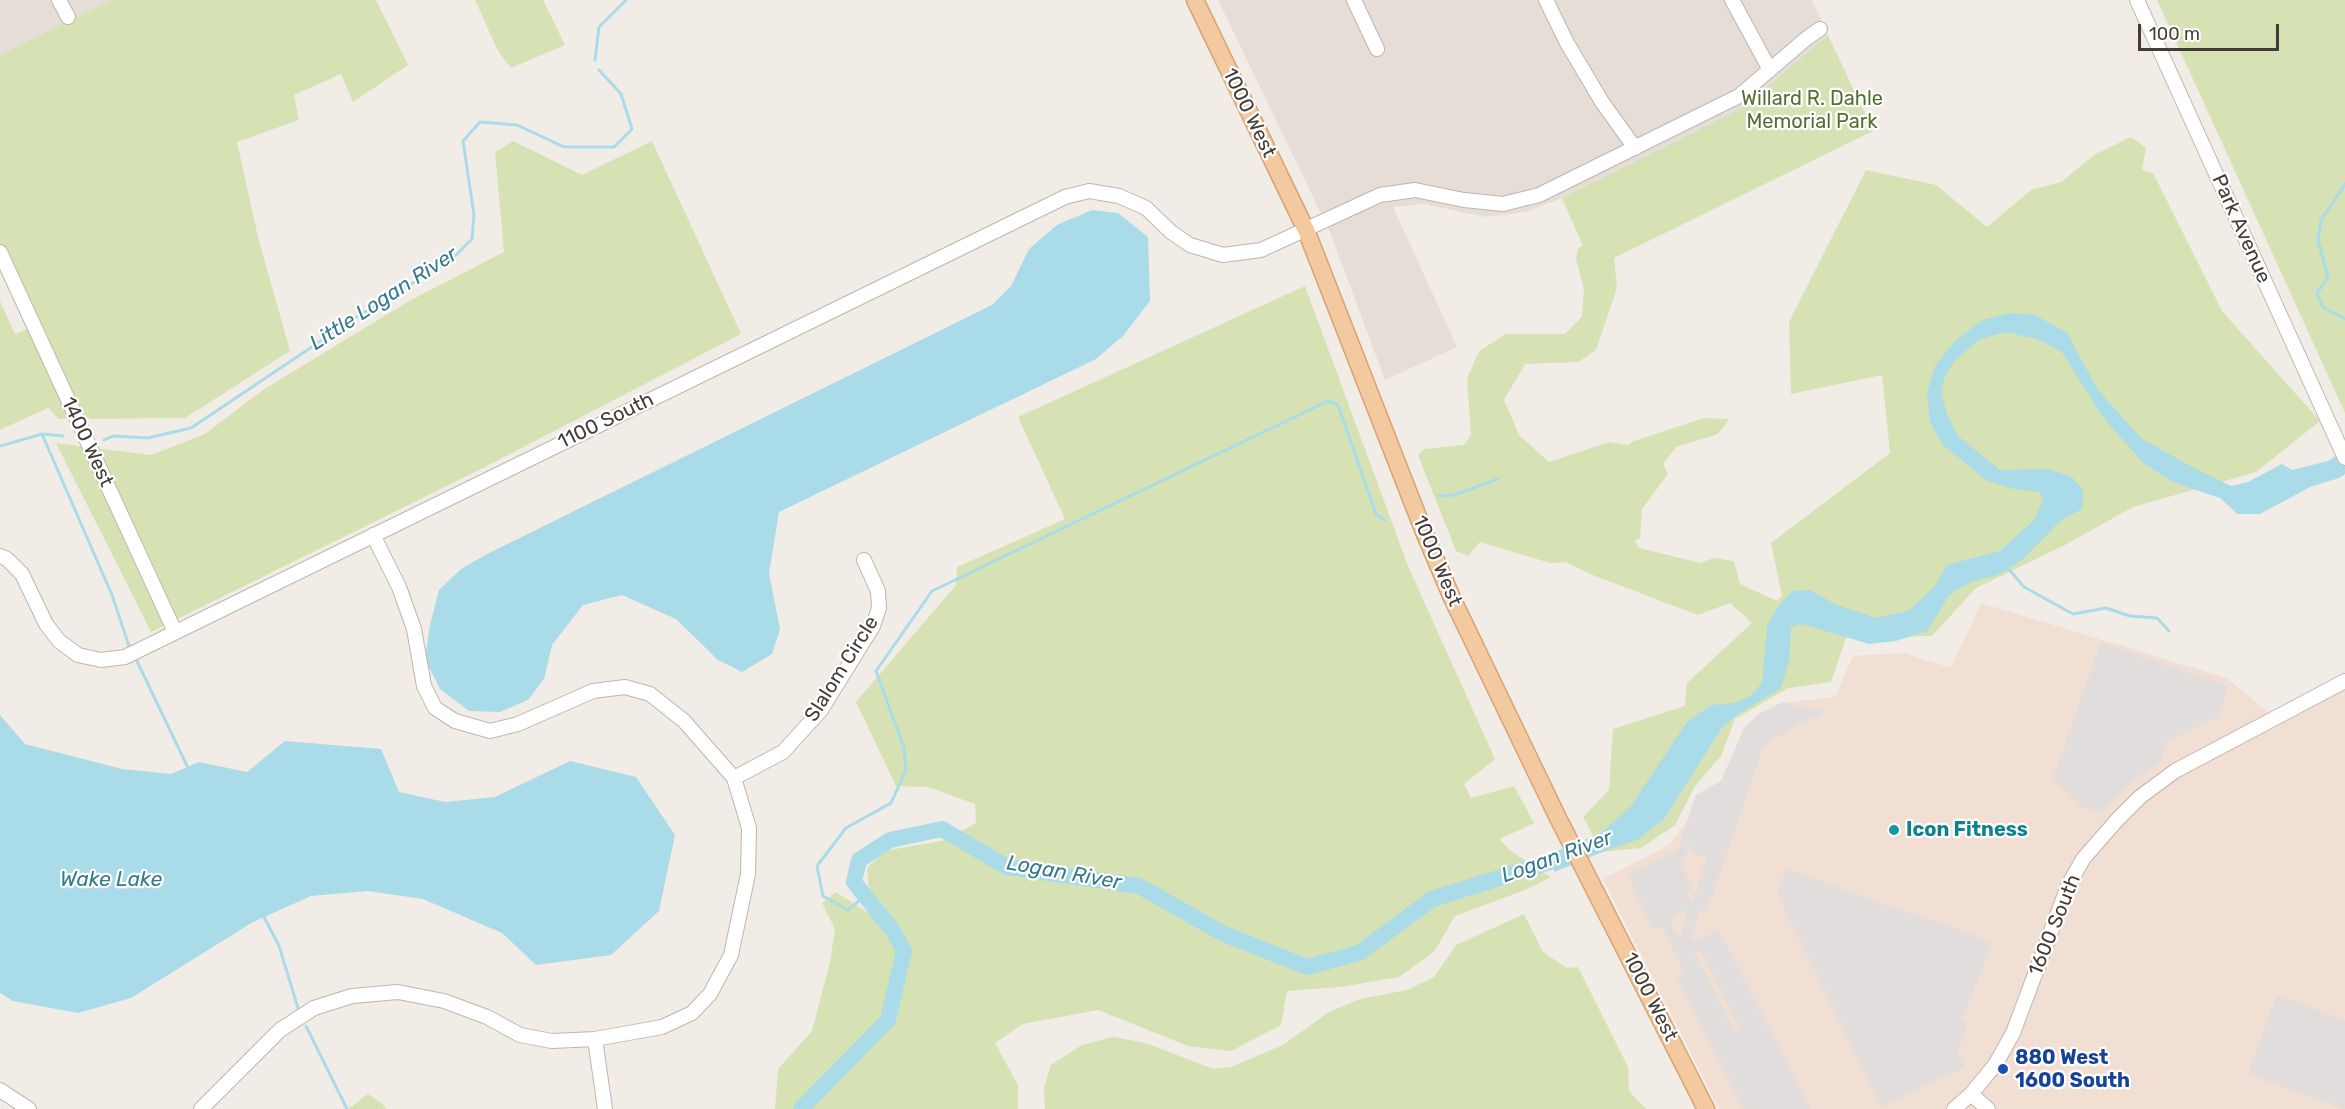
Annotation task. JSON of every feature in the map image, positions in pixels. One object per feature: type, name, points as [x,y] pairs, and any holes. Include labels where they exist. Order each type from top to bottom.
[{"type":"main road","name":"1000 West","points":[[1195,0],[1306,230],[1428,543],[1452,598],[1558,818],[1706,1109]]},
{"type":"street","points":[[59,0],[68,17]]},
{"type":"street","points":[[1354,0],[1377,49]]},
{"type":"street","points":[[1546,0],[1567,43],[1602,102],[1635,147]]},
{"type":"street","points":[[1732,0],[1770,70]]},
{"type":"street","name":"Park Avenue","points":[[2137,0],[2343,454]]},
{"type":"street","points":[[1306,230],[1380,195],[1415,190],[1464,200],[1503,204],[1539,195],[1739,96],[1807,38],[1820,30]]},
{"type":"street","name":"1100 South","points":[[0,556],[7,559],[21,574],[46,624],[59,641],[78,655],[101,660],[125,657],[1065,197],[1089,191],[1119,196],[1146,208],[1171,232],[1190,245],[1223,255],[1261,250],[1306,230]]},
{"type":"street","name":"1400 West","points":[[0,252],[175,632]]},
{"type":"street","points":[[201,1109],[280,1030],[314,1008],[352,996],[398,992],[444,1001],[487,1017],[520,1035],[552,1041],[595,1039],[662,1027],[692,1013],[710,994],[731,956],[748,873],[749,840],[749,828],[734,778],[684,721],[650,694],[625,687],[593,691],[518,724],[490,731],[455,722],[435,708],[424,686],[414,629],[399,587],[373,535]]},
{"type":"street","name":"Slalom Circle","points":[[734,778],[783,752],[821,710],[873,626],[879,608],[878,591],[864,560]]},
{"type":"street","name":"1600 South","points":[[1954,1109],[1971,1094],[1995,1065],[2013,1033],[2068,886],[2083,859],[2117,820],[2140,797],[2175,771],[2345,681]]},
{"type":"street","points":[[595,1039],[604,1109]]},
{"type":"street","points":[[0,1090],[29,1109]]},
{"type":"street","points":[[1971,1094],[1988,1109]]},
{"type":"shaded area","points":[[0,0],[111,0],[0,55]]},
{"type":"shaded area","points":[[1218,0],[1812,0],[1828,35],[1744,107],[1562,198],[1526,212],[1486,217],[1424,204],[1393,207],[1457,347],[1385,380],[1330,232]]},
{"type":"shaded area","points":[[1981,603],[2227,678],[2280,722],[2345,681],[2345,1109],[1719,1109],[1603,879],[1669,845],[1686,823],[1696,795],[1721,781],[1744,728],[1759,714],[1781,703],[1835,697],[1853,656],[1904,653],[1951,668]]},
{"type":"shaded area","points":[[2101,642],[2228,686],[2218,717],[2166,743],[2160,763],[2136,779],[2100,813],[2083,807],[2053,778]]},
{"type":"shaded area","points":[[1781,703],[1823,711],[1820,718],[1813,716],[1768,742],[1762,750],[1707,911],[1699,912],[1691,937],[1695,941],[1719,930],[1810,1109],[1744,1109],[1677,977],[1684,971],[1663,928],[1658,927],[1653,930],[1628,875],[1678,850],[1696,795],[1721,781],[1744,728],[1759,714]],"holes":[[[1690,846],[1697,857],[1705,853],[1707,855],[1694,899],[1691,901],[1686,893],[1693,888],[1679,861],[1685,856]],[[1682,911],[1687,915],[1679,937],[1670,924],[1676,914]],[[1697,950],[1701,951],[1740,1029],[1738,1032],[1734,1031],[1695,954]]]},
{"type":"shaded area","points":[[1786,869],[1993,942],[1961,1020],[1967,1023],[1958,1053],[1964,1067],[1882,1107],[1777,894]]},
{"type":"shaded area","points":[[2277,995],[2345,1020],[2345,1109],[2248,1074]]},
{"type":"green space","points":[[111,0],[376,0],[408,65],[353,102],[341,74],[294,95],[299,120],[237,142],[258,237],[290,351],[185,418],[59,419],[48,408],[0,430],[0,301],[15,334],[34,326],[0,251],[0,55]]},
{"type":"green space","points":[[475,0],[543,0],[565,45],[511,68],[498,51]]},
{"type":"green space","points":[[2157,0],[2345,0],[2345,413]]},
{"type":"green space","name":"Willard R. Dahle Memorial Park","points":[[1828,35],[1873,131],[1614,258],[1617,288],[1596,350],[1578,362],[1525,364],[1504,400],[1519,435],[1549,462],[1609,442],[1628,445],[1631,442],[1704,418],[1729,419],[1718,434],[1676,447],[1663,464],[1668,474],[1642,509],[1640,538],[1635,541],[1639,548],[1701,563],[1713,558],[1734,561],[1740,584],[1777,601],[1782,596],[1771,543],[1890,453],[1882,375],[1791,394],[1789,322],[1866,170],[1936,185],[1987,227],[2031,190],[2061,182],[2094,155],[2131,137],[2146,148],[2142,170],[2153,173],[2222,311],[2320,421],[2256,472],[2133,507],[2065,545],[1976,588],[1932,636],[1846,638],[1831,682],[1788,688],[1735,719],[1721,756],[1695,786],[1675,825],[1641,848],[1602,852],[1583,817],[1609,790],[1613,729],[1685,706],[1687,683],[1752,623],[1730,603],[1698,615],[1595,576],[1565,562],[1550,563],[1480,542],[1468,556],[1456,551],[1418,455],[1424,449],[1464,445],[1471,435],[1467,379],[1479,351],[1506,334],[1565,334],[1582,317],[1584,289],[1576,259],[1578,248],[1583,246],[1562,198],[1744,107]]},
{"type":"green space","points":[[513,141],[582,175],[652,141],[741,334],[485,467],[151,632],[56,443],[151,455],[205,434],[263,390],[409,301],[504,252],[495,152]]},
{"type":"green space","points":[[1305,286],[1408,566],[1495,759],[1464,784],[1471,798],[1514,786],[1534,823],[1500,839],[1509,850],[1551,877],[1525,890],[1455,916],[1434,952],[1399,977],[1341,987],[1287,991],[1281,1025],[1231,1051],[1188,1046],[1098,1010],[1023,1024],[995,1043],[1018,1085],[1018,1109],[775,1109],[778,1069],[812,1031],[830,962],[835,929],[822,903],[836,892],[871,915],[867,868],[884,851],[946,840],[976,823],[975,804],[928,787],[896,786],[856,702],[956,585],[957,567],[1065,519],[1018,417]]},
{"type":"green space","points":[[1524,914],[1543,952],[1567,968],[1578,967],[1628,1067],[1629,1091],[1646,1109],[1045,1109],[1044,1087],[1051,1065],[1082,1045],[1113,1037],[1146,1043],[1213,1069],[1231,1067],[1283,1045],[1329,1012],[1360,999],[1407,990],[1434,977],[1456,945]]},
{"type":"green space","points":[[368,1094],[386,1107],[385,1109],[348,1109]]},
{"type":"water","points":[[1092,210],[1118,213],[1148,237],[1150,301],[1123,336],[1096,359],[779,512],[769,573],[780,629],[772,654],[742,672],[718,660],[676,619],[622,595],[583,605],[552,645],[544,679],[528,700],[500,712],[469,711],[440,689],[425,659],[430,625],[439,590],[461,569],[487,554],[992,305],[1011,286],[1029,249],[1057,225]]},
{"type":"water","points":[[2011,313],[2035,315],[2067,333],[2098,390],[2142,439],[2231,486],[2248,482],[2282,464],[2292,470],[2328,461],[2345,450],[2345,474],[2310,487],[2260,514],[2237,514],[2220,498],[2175,483],[2143,463],[2102,416],[2062,352],[2037,339],[2006,332],[1980,339],[1955,360],[1945,376],[1941,392],[1947,414],[1958,436],[2000,470],[2048,469],[2072,477],[2083,491],[2082,509],[2061,520],[2023,559],[2000,574],[1971,582],[1950,594],[1927,631],[1896,641],[1869,644],[1802,624],[1791,627],[1789,663],[1780,689],[1738,714],[1721,729],[1664,819],[1637,840],[1555,872],[1548,855],[1601,833],[1631,806],[1687,722],[1711,705],[1736,703],[1750,696],[1762,683],[1767,626],[1779,605],[1792,591],[1810,590],[1837,605],[1876,618],[1908,611],[1935,586],[1947,565],[2000,551],[2034,520],[2043,501],[2039,492],[2014,489],[1987,481],[1942,444],[1930,422],[1927,393],[1935,366],[1954,342],[1982,320]]},
{"type":"water","name":"Wake Lake","points":[[0,715],[25,744],[122,769],[171,774],[199,762],[247,772],[285,741],[381,749],[399,792],[445,802],[495,797],[570,761],[636,777],[675,835],[659,911],[611,955],[536,965],[502,933],[423,899],[368,891],[311,896],[253,922],[131,998],[78,1013],[13,1001],[0,993]]},
{"type":"waterway","name":"Little Logan River","points":[[595,60],[599,27],[626,0]]},
{"type":"waterway","name":"Little Logan River","points":[[104,440],[113,436],[148,438],[191,428],[355,318],[451,260],[472,239],[474,215],[463,141],[480,122],[517,125],[564,147],[614,147],[632,129],[621,94],[599,70]]},
{"type":"waterway","points":[[2345,184],[2321,220],[2318,240],[2328,277],[2317,293],[2323,307],[2345,319]]},
{"type":"waterway","points":[[865,896],[848,910],[823,896],[817,866],[846,828],[891,803],[906,770],[904,748],[876,671],[932,591],[1328,401],[1338,405],[1376,514],[1384,520]]},
{"type":"waterway","points":[[42,434],[112,595],[130,649]]},
{"type":"waterway","name":"Little Logan River","points":[[0,446],[42,434],[63,436]]},
{"type":"waterway","points":[[1438,496],[1454,495],[1498,479]]},
{"type":"waterway","points":[[2006,566],[2024,587],[2073,614],[2106,608],[2130,616],[2157,618],[2169,631]]},
{"type":"waterway","points":[[135,657],[189,770]]},
{"type":"waterway","name":"Logan River","points":[[801,1109],[888,1020],[904,951],[893,931],[854,882],[859,860],[890,840],[942,829],[1007,867],[1139,886],[1224,934],[1307,967],[1359,953],[1432,899],[1572,855]]},
{"type":"waterway","points":[[263,915],[279,946],[298,1008]]},
{"type":"waterway","points":[[306,1026],[347,1109]]},
{"type":"place","name":"Icon Fitness","points":[[1894,830]]},
{"type":"place","name":"880 West 1600 South","points":[[2003,1069]]}]
